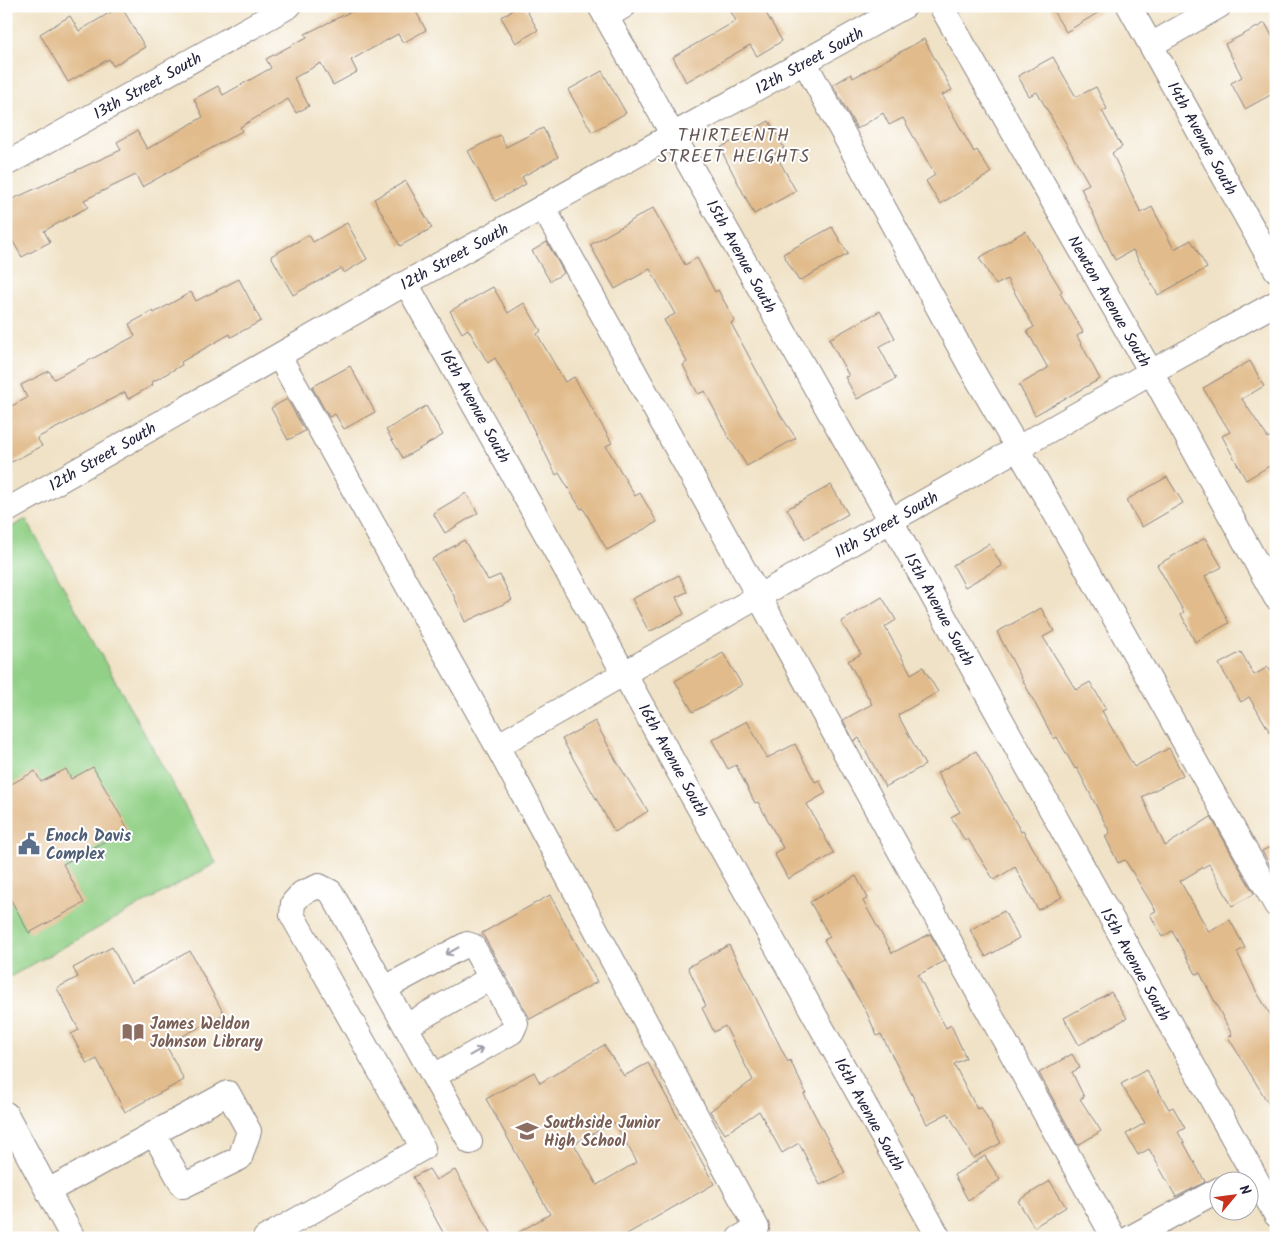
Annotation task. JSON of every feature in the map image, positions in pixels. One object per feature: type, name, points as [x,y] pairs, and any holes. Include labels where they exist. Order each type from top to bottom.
[{"type":"street","name":"13th Street South","points":[[6,164],[289,6]]},
{"type":"street","name":"12th Street South","points":[[6,511],[406,283],[674,136],[905,6]]},
{"type":"street","name":"Newton Avenue South","points":[[941,6],[1150,372],[1276,598]]},
{"type":"street","name":"14th Avenue South","points":[[1129,6],[1276,270]]},
{"type":"street","points":[[1151,44],[1219,6]]},
{"type":"street","name":"15th Avenue South","points":[[610,10],[674,136],[891,521],[1240,1172]]},
{"type":"street","points":[[805,63],[967,360],[1276,905]]},
{"type":"street","points":[[543,208],[1114,1238]]},
{"type":"street","name":"16th Avenue South","points":[[406,283],[626,673],[939,1238]]},
{"type":"street","name":"11th Street South","points":[[497,746],[1150,372],[1276,303]]},
{"type":"street","points":[[278,356],[497,746],[748,1233]]},
{"type":"street","points":[[265,1238],[423,1148],[292,915],[293,903],[302,893],[319,886],[332,892],[470,1142]]},
{"type":"street","points":[[385,988],[467,944],[473,946],[491,978],[516,1023],[515,1028],[434,1076]]},
{"type":"street","points":[[406,1026],[491,978]]},
{"type":"street","points":[[6,1114],[73,1238]]},
{"type":"street","points":[[48,1191],[154,1134]]},
{"type":"street","points":[[1130,1238],[1210,1194]]},
{"type":"street","name":"15th Avenue South","points":[[1260,1197],[1276,1215]]},
{"type":"green space","points":[[26,519],[216,863],[6,979],[6,530]]},
{"type":"building","points":[[121,6],[145,47],[113,66],[109,59],[68,82],[40,34],[70,16],[79,31]]},
{"type":"building","points":[[362,6],[413,6],[426,30],[403,43],[398,34],[351,60],[357,72],[333,85],[321,63],[294,78],[309,106],[296,113],[288,99],[240,127],[242,131],[142,187],[136,175],[84,200],[88,207],[44,231],[50,242],[22,257],[6,230],[6,202],[121,150],[117,142],[137,131],[147,149],[203,117],[194,99],[218,86],[223,95],[271,68],[266,59],[307,37],[305,34]]},
{"type":"building","points":[[519,6],[524,6],[538,30],[516,43],[501,17]]},
{"type":"building","points":[[728,6],[762,6],[782,41],[757,56],[750,45],[686,82],[673,57],[736,21]]},
{"type":"building","points":[[1050,6],[1109,6],[1066,32]]},
{"type":"building","points":[[1265,23],[1276,43],[1276,92],[1245,109],[1231,83],[1242,77],[1225,44]]},
{"type":"building","points":[[924,39],[952,90],[942,95],[974,152],[977,150],[991,173],[940,204],[926,181],[935,175],[903,118],[889,125],[883,113],[857,129],[833,85],[851,74],[853,78]]},
{"type":"building","points":[[1053,57],[1076,97],[1096,87],[1107,109],[1102,111],[1122,147],[1112,153],[1141,213],[1152,207],[1174,249],[1191,240],[1207,268],[1158,295],[1133,250],[1115,260],[1081,188],[1089,184],[1037,92],[1029,96],[1018,76]]},
{"type":"building","points":[[602,71],[626,113],[592,132],[568,90]]},
{"type":"building","points":[[769,121],[784,148],[775,153],[796,191],[754,214],[720,148]]},
{"type":"building","points":[[543,128],[558,157],[522,177],[526,184],[495,201],[468,151],[500,135],[506,147]]},
{"type":"building","points":[[406,181],[432,228],[400,246],[374,199]]},
{"type":"building","points":[[653,208],[685,265],[697,258],[715,292],[718,290],[735,321],[731,323],[781,416],[796,438],[747,466],[725,431],[705,391],[698,394],[683,365],[687,362],[664,320],[675,314],[650,269],[615,289],[590,245]]},
{"type":"building","points":[[347,223],[367,259],[344,273],[342,268],[293,295],[271,256],[309,235],[313,242]]},
{"type":"building","points":[[832,227],[848,254],[799,281],[783,254]]},
{"type":"building","points":[[1025,231],[1062,291],[1060,293],[1083,332],[1077,336],[1100,379],[1035,415],[1019,385],[1048,368],[1027,331],[1034,327],[1007,279],[996,285],[979,258]]},
{"type":"building","points":[[547,242],[564,273],[550,281],[532,251]]},
{"type":"building","points":[[239,279],[261,321],[231,337],[230,334],[181,362],[182,365],[152,382],[153,385],[128,399],[125,392],[37,438],[42,446],[12,462],[6,451],[6,409],[27,398],[21,385],[49,371],[54,379],[135,336],[129,324],[153,311],[154,313],[191,292],[196,301]]},
{"type":"building","points":[[493,287],[508,313],[524,303],[541,331],[537,334],[565,382],[574,377],[612,443],[606,446],[635,496],[640,493],[657,522],[607,550],[583,508],[581,509],[559,473],[556,475],[522,406],[495,358],[488,363],[468,329],[462,333],[450,311]]},
{"type":"building","points":[[880,311],[895,338],[879,347],[896,379],[857,399],[845,377],[849,376],[829,339]]},
{"type":"building","points":[[1250,361],[1264,386],[1242,399],[1268,438],[1276,434],[1276,462],[1246,480],[1222,436],[1230,432],[1203,388]]},
{"type":"building","points":[[350,366],[375,412],[344,429],[335,414],[329,417],[312,387]]},
{"type":"building","points":[[287,399],[305,431],[288,440],[271,408]]},
{"type":"building","points":[[426,406],[443,435],[403,458],[386,430]]},
{"type":"building","points":[[1167,477],[1183,503],[1142,527],[1126,500]]},
{"type":"building","points":[[831,485],[848,514],[805,539],[787,509]]},
{"type":"building","points":[[466,493],[478,513],[445,533],[433,513]]},
{"type":"building","points":[[1205,538],[1222,567],[1205,576],[1229,623],[1195,642],[1181,614],[1184,612],[1157,565]]},
{"type":"building","points":[[464,540],[488,580],[500,575],[512,600],[465,622],[454,596],[432,559]]},
{"type":"building","points":[[989,544],[1002,566],[965,587],[953,565]]},
{"type":"building","points":[[679,575],[687,592],[676,597],[684,614],[649,632],[632,599]]},
{"type":"building","points":[[882,597],[896,620],[885,627],[911,674],[923,667],[938,692],[898,715],[925,765],[885,787],[859,738],[854,741],[843,720],[872,704],[848,661],[861,654],[841,622]]},
{"type":"building","points":[[1041,608],[1054,631],[1043,637],[1076,690],[1090,682],[1106,709],[1102,711],[1134,767],[1169,748],[1183,775],[1142,797],[1165,846],[1211,817],[1254,894],[1232,906],[1209,864],[1180,881],[1209,932],[1230,920],[1245,948],[1237,952],[1256,991],[1276,1024],[1276,1116],[1228,1037],[1232,1035],[1200,973],[1196,974],[1172,931],[1162,937],[1150,914],[1156,911],[1125,860],[1118,863],[1105,836],[1110,833],[1077,768],[1075,769],[1057,737],[1054,739],[997,632]]},
{"type":"building","points":[[1241,652],[1254,675],[1268,667],[1276,680],[1276,742],[1249,697],[1241,702],[1219,664]]},
{"type":"building","points":[[723,653],[742,685],[693,712],[675,681]]},
{"type":"building","points":[[595,721],[617,762],[648,811],[615,832],[562,739]]},
{"type":"building","points":[[747,721],[767,758],[795,744],[815,782],[819,780],[826,793],[807,804],[834,854],[788,879],[774,853],[783,848],[758,802],[755,803],[736,765],[728,769],[712,740]]},
{"type":"building","points":[[976,751],[1021,832],[1023,831],[1062,897],[1038,910],[1015,867],[994,880],[968,839],[965,841],[951,817],[960,812],[937,773]]},
{"type":"building","name":"Enoch Davis Complex","points":[[93,767],[128,829],[63,864],[84,903],[29,933],[6,891],[6,787],[35,771],[41,782],[66,769],[71,779]]},
{"type":"building","points":[[1276,844],[1276,876],[1262,851]]},
{"type":"building","points":[[856,876],[868,898],[863,901],[892,953],[930,934],[945,961],[918,975],[946,1028],[951,1025],[966,1058],[954,1064],[977,1109],[981,1107],[1001,1143],[973,1158],[948,1113],[927,1124],[881,1034],[877,1036],[867,1013],[824,940],[830,937],[810,902]]},
{"type":"building","points":[[550,895],[597,982],[530,1019],[482,933]]},
{"type":"building","points":[[1004,911],[1019,938],[986,957],[970,930]]},
{"type":"building","points":[[729,945],[788,1062],[790,1060],[806,1093],[804,1094],[845,1173],[820,1185],[799,1143],[782,1153],[759,1111],[725,1134],[710,1111],[753,1080],[725,1026],[714,1032],[702,1008],[706,1006],[688,967]]},
{"type":"building","name":"James Weldon Johnson Library","points":[[112,947],[131,983],[190,951],[224,1014],[166,1045],[184,1080],[125,1112],[97,1059],[87,1064],[71,1034],[79,1030],[57,988],[78,977],[73,968]]},
{"type":"building","points":[[1111,992],[1127,1018],[1079,1045],[1064,1018]]},
{"type":"building","points":[[604,1045],[624,1076],[648,1063],[714,1184],[620,1238],[509,1238],[550,1214],[486,1099],[534,1072],[540,1083]],"holes":[[[614,1122],[637,1162],[597,1185],[574,1144]]]},
{"type":"building","points":[[1072,1054],[1080,1068],[1072,1072],[1084,1097],[1080,1099],[1101,1131],[1078,1145],[1039,1073]]},
{"type":"building","points":[[1146,1070],[1169,1109],[1173,1107],[1185,1128],[1178,1132],[1205,1182],[1176,1197],[1149,1149],[1138,1155],[1126,1134],[1145,1123],[1121,1084]]},
{"type":"building","points":[[985,1156],[1000,1180],[968,1200],[954,1175]]},
{"type":"building","points":[[429,1169],[436,1180],[455,1170],[494,1238],[446,1238],[413,1177]]},
{"type":"building","points":[[1050,1181],[1066,1207],[1034,1227],[1018,1201]]},
{"type":"place","name":"Enoch Davis Complex","points":[[29,844]]},
{"type":"place","name":"James Weldon Johnson Library","points":[[133,1032]]},
{"type":"place","name":"Southside Junior High School","points":[[527,1131]]},
{"type":"district","name":"THIRTEENTH STREET HEIGHTS","points":[[734,145]]}]
